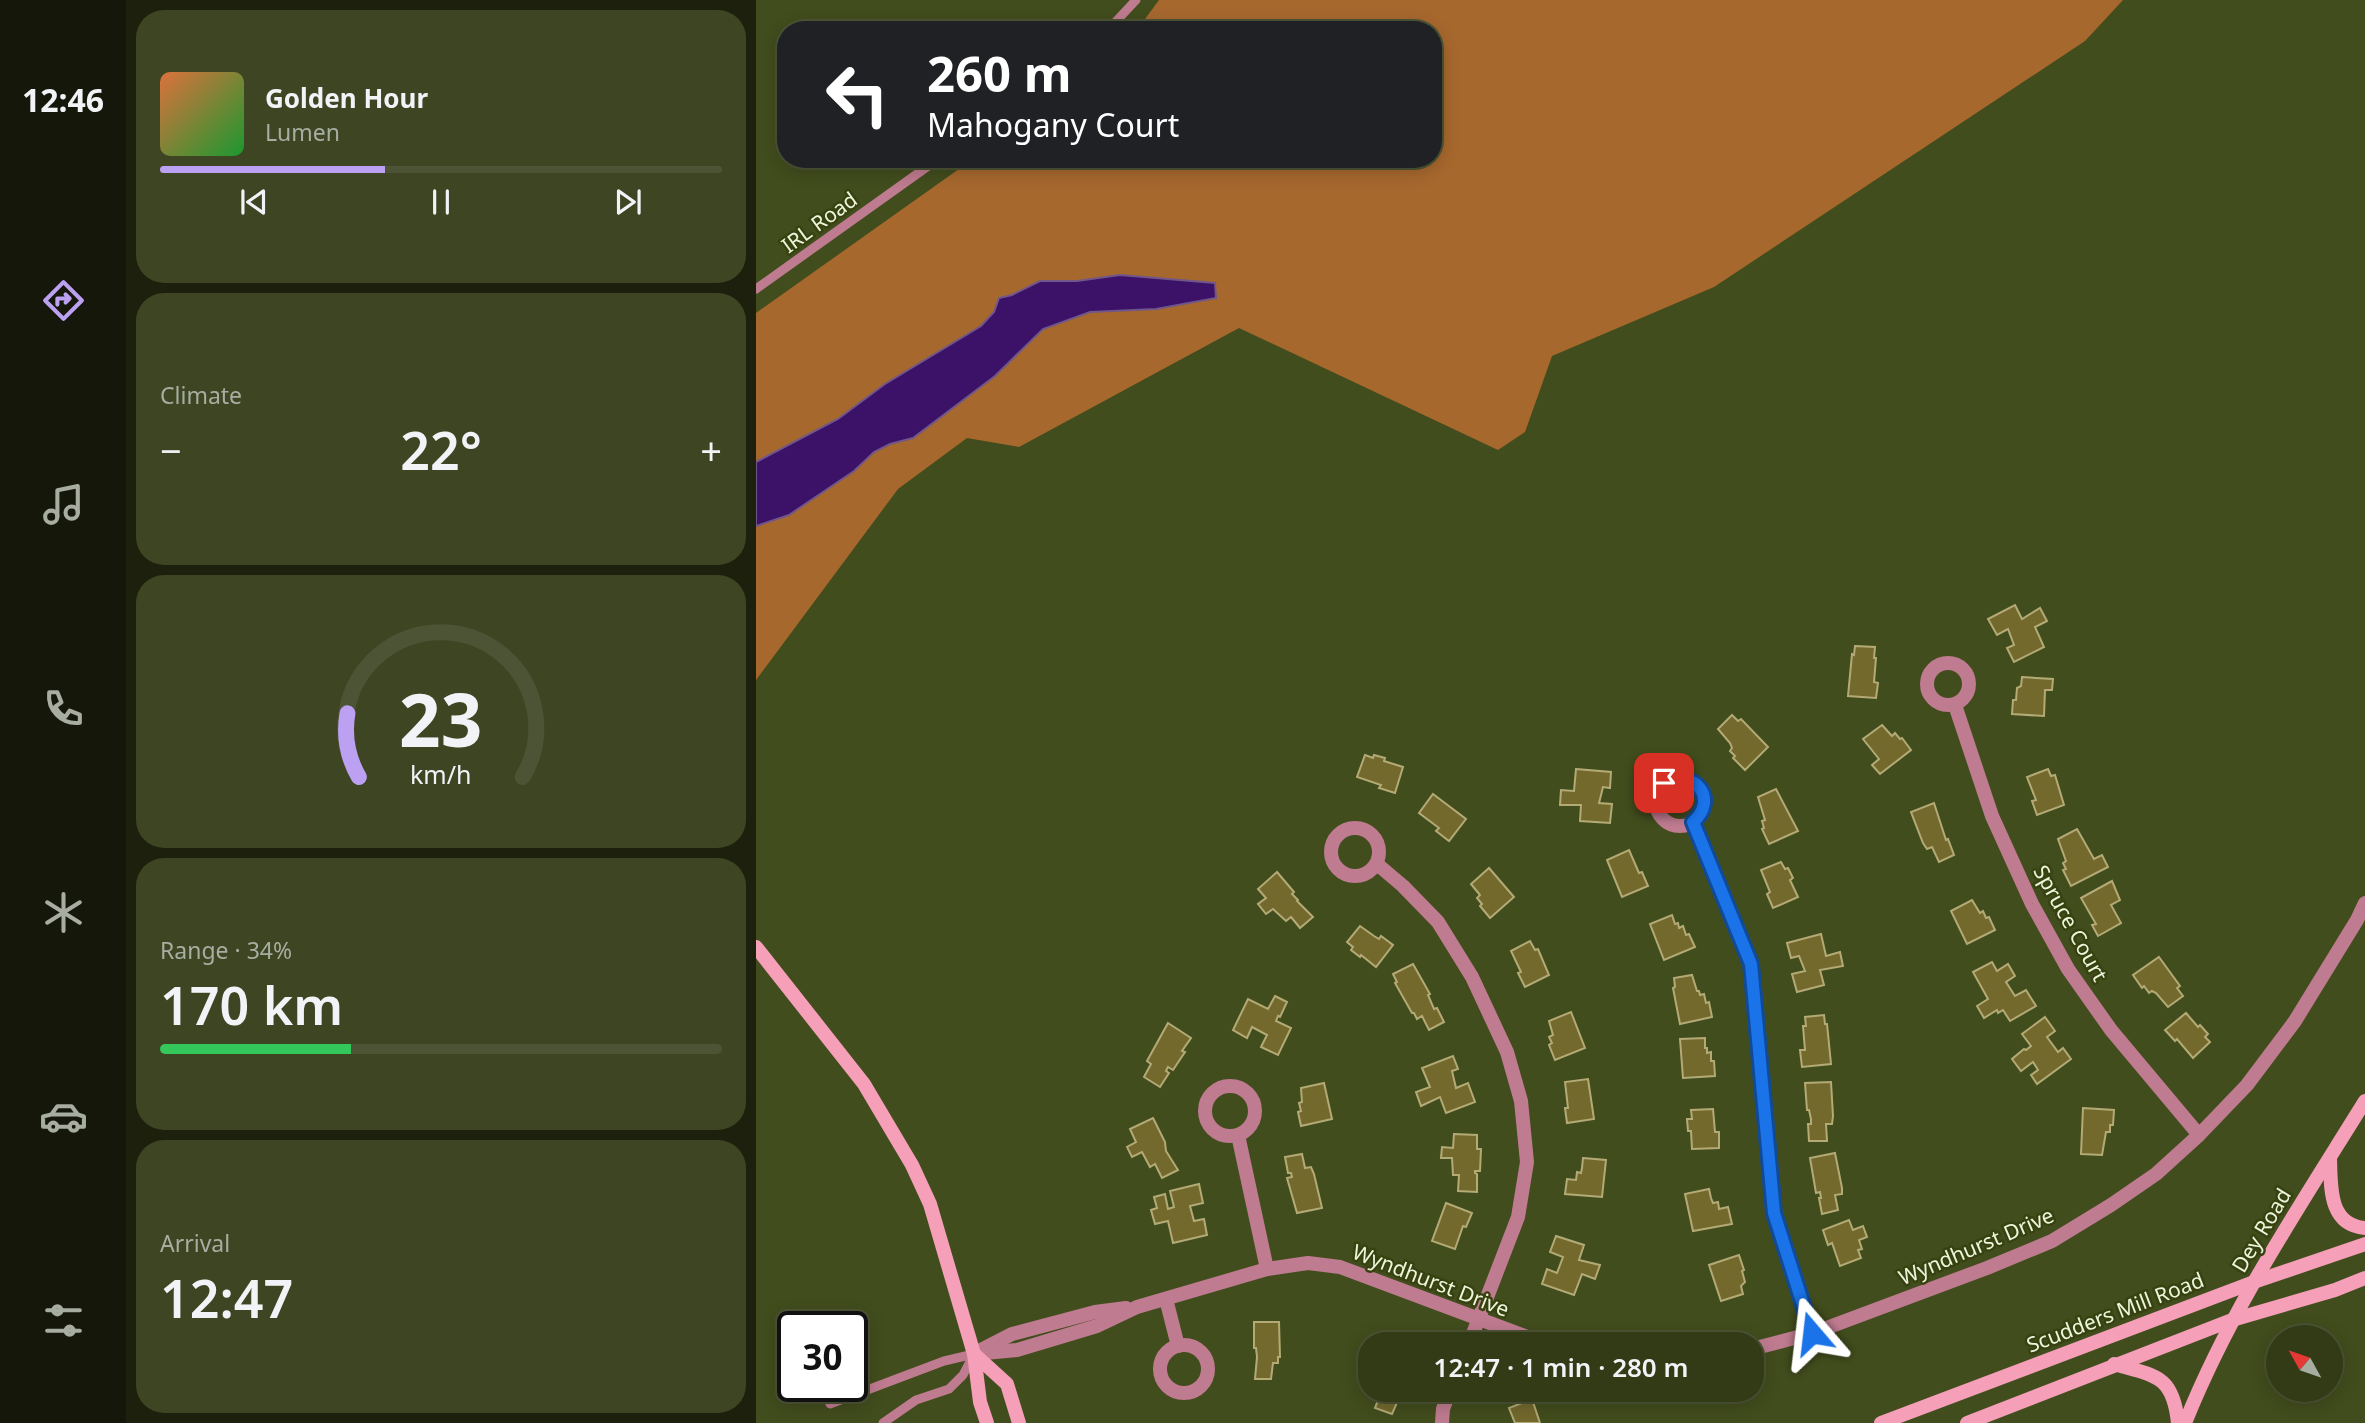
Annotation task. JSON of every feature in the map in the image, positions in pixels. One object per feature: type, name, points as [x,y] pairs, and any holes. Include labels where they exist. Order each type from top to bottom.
[{"type":"main road","points":[[756,947],[864,1084],[912,1165],[930,1204],[974,1354],[980,1402],[987,1423]]},
{"type":"main road","name":"Dey Road","points":[[2185,1423],[2232,1320],[2365,1101]]},
{"type":"main road","points":[[2330,1158],[2335,1210],[2340,1217],[2356,1227],[2365,1228]]},
{"type":"main road","name":"Scudders Mill Road","points":[[1881,1423],[2254,1282],[2365,1244]]},
{"type":"main road","points":[[1967,1423],[2232,1320],[2335,1290],[2365,1278]]},
{"type":"main road","points":[[974,1354],[1007,1384],[1019,1423]]},
{"type":"main road","points":[[2114,1364],[2161,1378],[2172,1393],[2178,1423]]},
{"type":"street","name":"Spruce Court","points":[[1955,705],[1992,816],[2032,904],[2068,969],[2111,1030],[2199,1135]]},
{"type":"street","points":[[1693,822],[1751,964],[1774,1213],[1812,1333]]},
{"type":"street","points":[[1377,864],[1403,886],[1438,922],[1445,933],[1472,978],[1507,1052],[1521,1101],[1527,1162],[1518,1217],[1474,1332]]},
{"type":"street","name":"Wyndhurst Drive","points":[[1764,1346],[1812,1333],[1987,1269],[2052,1241],[2156,1174],[2199,1135],[2247,1085],[2295,1021],[2365,903]]},
{"type":"street","points":[[1238,1135],[1267,1269]]},
{"type":"street","name":"Wyndhurst Drive","points":[[974,1354],[1012,1334],[1095,1312],[1138,1307],[1267,1269],[1307,1263],[1340,1267],[1512,1332]]},
{"type":"street","points":[[1166,1299],[1178,1346]]},
{"type":"street","points":[[1442,1423],[1446,1402]]},
{"type":"lane","points":[[1116,21],[1136,0]]},
{"type":"lane","name":"IRL Road","points":[[756,289],[924,168]]},
{"type":"lane","points":[[830,1404],[944,1362],[974,1354]]},
{"type":"lane","points":[[883,1423],[916,1401],[949,1390],[963,1376],[974,1354]]},
{"type":"shaded area","points":[[1159,0],[2123,0],[2085,41],[1714,287],[1552,356],[1525,432],[1498,450],[1239,328],[1019,447],[967,438],[898,489],[756,680],[756,313],[960,168],[1442,168],[1442,21],[1144,21]]},
{"type":"shaded area","points":[[1120,275],[1215,283],[1216,298],[1156,309],[1090,312],[1043,329],[995,376],[913,438],[890,444],[874,452],[854,471],[789,515],[756,526],[756,462],[838,419],[885,384],[981,326],[994,312],[999,298],[1012,295],[1040,281],[1077,281]]},
{"type":"building","points":[[2015,605],[2022,619],[2040,608],[2047,621],[2035,627],[2044,647],[2014,662],[2007,648],[2014,645],[2008,629],[1997,635],[1988,619]]},
{"type":"building","points":[[1855,646],[1875,647],[1874,682],[1878,683],[1876,698],[1848,696]]},
{"type":"building","points":[[2022,677],[2053,679],[2052,690],[2045,690],[2044,716],[2012,714],[2013,700],[2016,700]]},
{"type":"building","points":[[1732,715],[1738,721],[1741,719],[1768,747],[1745,770],[1733,758],[1735,756],[1730,751],[1730,743],[1718,729]]},
{"type":"building","points":[[1882,725],[1892,736],[1895,733],[1902,738],[1911,750],[1880,774],[1872,765],[1879,759],[1863,739]]},
{"type":"building","points":[[1365,755],[1385,758],[1384,761],[1403,767],[1395,793],[1357,777]]},
{"type":"building","points":[[1576,769],[1611,772],[1610,788],[1603,787],[1599,803],[1612,804],[1610,823],[1580,821],[1581,805],[1560,805],[1561,790],[1574,791]]},
{"type":"building","points":[[2048,769],[2051,776],[2055,775],[2064,805],[2037,815],[2032,801],[2036,800],[2027,777]]},
{"type":"building","points":[[1776,789],[1798,831],[1769,844],[1762,829],[1762,821],[1765,820],[1758,797]]},
{"type":"building","points":[[1433,794],[1466,819],[1449,841],[1436,831],[1439,828],[1419,813]]},
{"type":"building","points":[[1934,803],[1954,855],[1939,862],[1932,847],[1927,849],[1923,843],[1911,812]]},
{"type":"building","points":[[2077,829],[2094,859],[2102,855],[2108,867],[2071,886],[2063,870],[2066,869],[2063,863],[2066,861],[2058,839]]},
{"type":"building","points":[[1629,850],[1648,886],[1622,897],[1607,860]]},
{"type":"building","points":[[1781,862],[1793,878],[1790,880],[1798,897],[1773,908],[1761,870]]},
{"type":"building","points":[[1489,868],[1514,897],[1490,918],[1480,906],[1482,904],[1477,898],[1480,895],[1471,884]]},
{"type":"building","points":[[1277,872],[1294,892],[1292,894],[1297,901],[1313,917],[1300,928],[1291,917],[1286,921],[1273,909],[1266,914],[1258,904],[1266,898],[1258,889]]},
{"type":"building","points":[[2112,881],[2120,900],[2111,905],[2121,923],[2098,936],[2092,925],[2096,924],[2081,898]]},
{"type":"building","points":[[1972,900],[1980,913],[1983,911],[1986,918],[1989,917],[1995,930],[1967,944],[1951,911]]},
{"type":"building","points":[[1672,915],[1675,924],[1678,923],[1679,928],[1683,926],[1695,947],[1664,960],[1650,924]]},
{"type":"building","points":[[1360,926],[1393,945],[1376,967],[1351,950],[1353,947],[1347,942]]},
{"type":"building","points":[[1821,934],[1826,956],[1840,952],[1843,966],[1820,970],[1824,985],[1797,992],[1792,974],[1805,971],[1799,956],[1791,958],[1787,943]]},
{"type":"building","points":[[1530,941],[1535,950],[1538,949],[1549,975],[1525,987],[1511,951]]},
{"type":"building","points":[[2159,957],[2180,986],[2177,988],[2183,996],[2168,1007],[2156,993],[2149,993],[2144,986],[2142,988],[2133,975]]},
{"type":"building","points":[[1992,962],[1997,971],[2008,964],[2015,976],[2006,982],[2015,996],[2026,990],[2036,1006],[2010,1021],[2003,1010],[1998,1013],[1997,1010],[1984,1018],[1977,1006],[1988,999],[1973,972]]},
{"type":"building","points":[[1413,964],[1430,994],[1428,995],[1434,1009],[1437,1008],[1444,1022],[1429,1030],[1422,1016],[1417,1019],[1412,1013],[1395,983],[1397,982],[1393,974]]},
{"type":"building","points":[[1692,975],[1697,991],[1700,995],[1704,994],[1706,1003],[1709,1002],[1712,1017],[1680,1024],[1673,988],[1674,978]]},
{"type":"building","points":[[1275,996],[1287,1002],[1276,1021],[1291,1028],[1278,1055],[1261,1047],[1267,1035],[1252,1027],[1247,1038],[1233,1030],[1248,999],[1268,1009]]},
{"type":"building","points":[[1571,1012],[1585,1048],[1555,1060],[1549,1045],[1552,1043],[1549,1037],[1553,1035],[1549,1021]]},
{"type":"building","points":[[2186,1013],[2208,1034],[2205,1037],[2210,1042],[2193,1058],[2177,1039],[2175,1041],[2165,1030]]},
{"type":"building","points":[[1824,1015],[1831,1064],[1802,1067],[1800,1050],[1805,1050],[1805,1017]]},
{"type":"building","points":[[2045,1017],[2055,1031],[2047,1037],[2058,1052],[2063,1048],[2071,1059],[2037,1084],[2031,1075],[2038,1070],[2033,1062],[2021,1071],[2012,1059],[2031,1046],[2022,1034]]},
{"type":"building","points":[[1168,1023],[1191,1038],[1173,1070],[1168,1067],[1166,1071],[1169,1073],[1160,1087],[1144,1077],[1151,1064],[1147,1061]]},
{"type":"building","points":[[1705,1038],[1705,1048],[1707,1053],[1711,1052],[1711,1061],[1714,1061],[1715,1076],[1683,1078],[1680,1039]]},
{"type":"building","points":[[1453,1056],[1458,1069],[1452,1071],[1456,1088],[1468,1083],[1475,1102],[1446,1113],[1440,1097],[1421,1106],[1416,1092],[1430,1087],[1422,1068]]},
{"type":"building","points":[[1588,1079],[1594,1119],[1567,1123],[1565,1082]]},
{"type":"building","points":[[1831,1082],[1833,1116],[1832,1124],[1826,1124],[1827,1141],[1809,1141],[1808,1124],[1811,1124],[1811,1119],[1807,1110],[1805,1083]]},
{"type":"building","points":[[1324,1083],[1332,1119],[1301,1126],[1298,1112],[1301,1111],[1301,1088]]},
{"type":"building","points":[[2083,1108],[2114,1110],[2113,1125],[2110,1125],[2110,1132],[2106,1132],[2102,1155],[2081,1154]]},
{"type":"building","points":[[1713,1109],[1715,1132],[1719,1132],[1719,1148],[1692,1149],[1687,1119],[1692,1119],[1691,1110]]},
{"type":"building","points":[[1153,1118],[1165,1142],[1166,1151],[1178,1170],[1162,1178],[1155,1164],[1150,1167],[1142,1152],[1132,1157],[1127,1147],[1136,1142],[1130,1129]]},
{"type":"building","points":[[1454,1134],[1477,1135],[1477,1149],[1481,1149],[1480,1171],[1475,1171],[1477,1192],[1458,1191],[1459,1175],[1453,1175],[1452,1158],[1441,1158],[1442,1147],[1453,1148]]},
{"type":"building","points":[[1835,1153],[1842,1194],[1835,1195],[1838,1210],[1822,1214],[1820,1192],[1816,1193],[1810,1158]]},
{"type":"building","points":[[1302,1154],[1305,1168],[1311,1167],[1314,1174],[1322,1208],[1297,1213],[1287,1178],[1292,1177],[1291,1173],[1288,1173],[1285,1157]]},
{"type":"building","points":[[1583,1158],[1606,1160],[1602,1197],[1565,1194],[1567,1179],[1576,1180],[1577,1172],[1581,1173]]},
{"type":"building","points":[[1199,1184],[1203,1203],[1190,1206],[1194,1221],[1204,1219],[1207,1235],[1173,1243],[1168,1221],[1155,1224],[1151,1210],[1157,1208],[1154,1197],[1165,1194],[1168,1209],[1174,1207],[1170,1191]]},
{"type":"building","points":[[1709,1189],[1713,1203],[1718,1202],[1719,1209],[1728,1207],[1732,1224],[1693,1231],[1685,1194]]},
{"type":"building","points":[[1446,1203],[1472,1213],[1466,1227],[1463,1226],[1455,1249],[1432,1241]]},
{"type":"building","points":[[1849,1220],[1853,1230],[1863,1226],[1867,1237],[1859,1240],[1861,1258],[1840,1266],[1832,1243],[1828,1245],[1823,1230]]},
{"type":"building","points":[[1556,1236],[1584,1245],[1579,1260],[1600,1265],[1595,1279],[1582,1274],[1574,1295],[1542,1284],[1547,1269],[1557,1273],[1563,1257],[1550,1252]]},
{"type":"building","points":[[1739,1255],[1744,1270],[1745,1282],[1741,1286],[1743,1294],[1721,1301],[1709,1265]]},
{"type":"building","points":[[1254,1322],[1279,1322],[1280,1357],[1278,1363],[1273,1363],[1271,1379],[1255,1379],[1257,1357],[1254,1348]]},
{"type":"building","points":[[1377,1402],[1397,1402],[1392,1414],[1375,1408]]},
{"type":"building","points":[[1524,1402],[1533,1402],[1540,1423],[1515,1423],[1509,1408]]},
{"type":"route","points":[[1664,783],[1683,778],[1691,780],[1701,791],[1704,799],[1702,810],[1693,822],[1751,964],[1774,1213],[1812,1333]]}]
